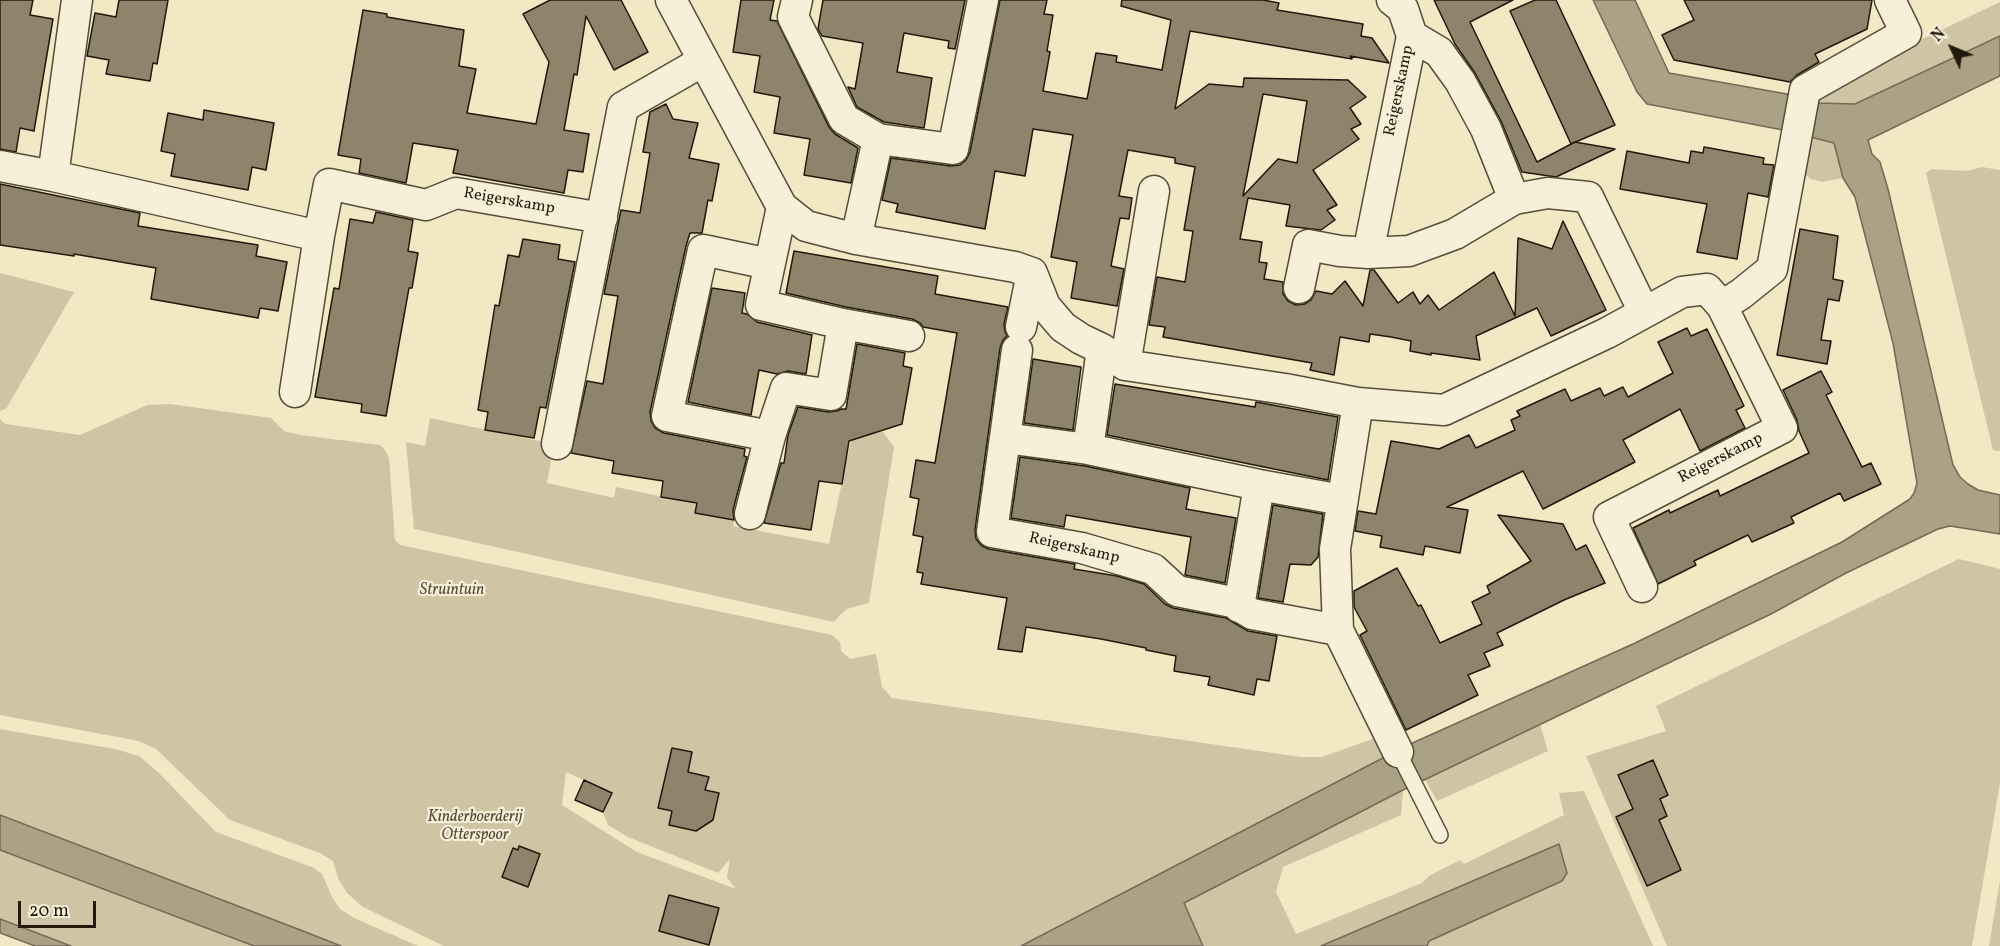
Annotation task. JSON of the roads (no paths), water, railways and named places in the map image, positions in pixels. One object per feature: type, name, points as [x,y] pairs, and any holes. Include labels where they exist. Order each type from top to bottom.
[{"type":"street","points":[[53,176],[77,0]]},
{"type":"street","points":[[671,0],[782,207],[806,226],[856,239],[1015,267],[1032,273]]},
{"type":"street","points":[[797,0],[793,17],[844,120],[878,139],[953,149],[983,0]]},
{"type":"street","name":"Reigerskamp","points":[[1368,253],[1412,36],[1403,9],[1392,0]]},
{"type":"street","points":[[1722,306],[1772,269],[1805,90],[1906,33],[1890,0]]},
{"type":"street","name":"Reigerskamp","points":[[1412,36],[1439,52],[1460,81],[1486,129],[1514,199]]},
{"type":"street","points":[[556,444],[623,107],[703,61]]},
{"type":"street","points":[[856,239],[878,139]]},
{"type":"street","points":[[0,166],[319,236]]},
{"type":"street","name":"Reigerskamp","points":[[295,392],[329,184],[426,205],[456,193],[602,218]]},
{"type":"street","points":[[1088,449],[1114,357],[1154,191]]},
{"type":"street","points":[[1299,288],[1308,245],[1368,253],[1408,251],[1455,234],[1514,199],[1548,193],[1588,197],[1644,312]]},
{"type":"street","points":[[782,207],[761,305],[909,336]]},
{"type":"street","points":[[769,264],[703,250],[667,416],[770,436]]},
{"type":"street","name":"Reigerskamp","points":[[1032,273],[1045,306],[1064,327],[1114,357],[1358,403],[1444,410],[1596,338],[1682,292],[1707,289],[1722,306],[1782,428],[1609,518],[1642,587]]},
{"type":"street","name":"Reigerskamp","points":[[1032,273],[1019,339],[992,532],[1082,548],[1153,569],[1177,591],[1232,602],[1252,614],[1338,630]]},
{"type":"street","points":[[750,514],[770,436],[786,388],[831,395],[843,324]]},
{"type":"street","points":[[1358,403],[1335,549],[1338,630],[1398,752]]},
{"type":"street","points":[[1005,438],[1088,449],[1342,500]]},
{"type":"street","points":[[1239,607],[1259,485]]},
{"type":"lane","points":[[1398,752],[1440,836]]},
{"type":"park label","name":"Struintuin","points":[[452,591]]},
{"type":"park label","name":"Kinderboerderij Otterspoor","points":[[475,827]]}]
